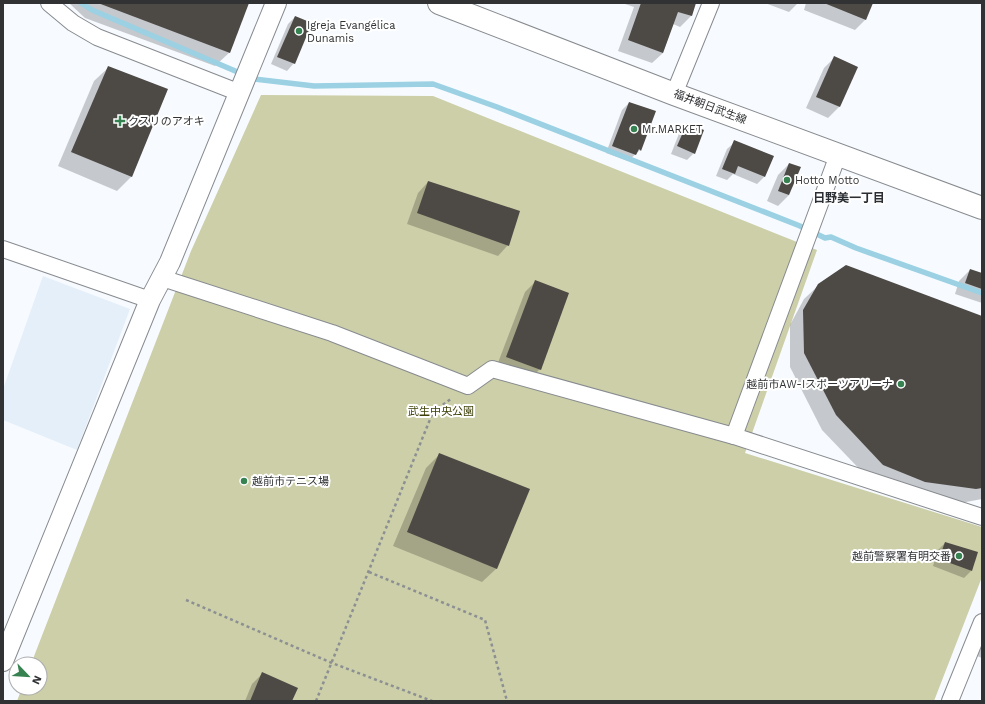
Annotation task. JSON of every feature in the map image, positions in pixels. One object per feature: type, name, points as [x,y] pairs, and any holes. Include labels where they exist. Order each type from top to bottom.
[{"type":"main road","name":"福井朝日武生線","points":[[439,3],[674,94],[982,208]]},
{"type":"street","points":[[49,3],[73,23],[97,37],[240,93]]},
{"type":"street","points":[[3,661],[150,300],[162,278],[240,93],[276,3]]},
{"type":"street","points":[[674,94],[711,3]]},
{"type":"street","points":[[734,436],[838,155]]},
{"type":"street","points":[[3,249],[150,300]]},
{"type":"street","points":[[162,278],[332,333],[468,386],[492,370],[734,436],[982,517]]},
{"type":"street","points":[[950,701],[982,622]]},
{"type":"path","points":[[316,701],[433,412],[468,386]]},
{"type":"path","points":[[369,572],[485,620],[507,701]]},
{"type":"path","points":[[186,600],[332,663],[432,701]]},
{"type":"shaded area","points":[[43,276],[130,309],[77,450],[3,420],[3,389]]},
{"type":"green space","name":"武生中央公園","points":[[261,95],[433,96],[817,250],[745,453],[982,527],[982,577],[934,701],[17,701],[19,696],[48,696],[48,656],[34,656],[191,251]]},
{"type":"building","points":[[98,3],[249,3],[230,53]]},
{"type":"building","points":[[641,3],[696,3],[692,16],[678,12],[663,53],[628,40]]},
{"type":"building","points":[[824,3],[873,3],[866,20]]},
{"type":"building","points":[[295,16],[312,23],[295,64],[277,57]]},
{"type":"building","points":[[834,56],[858,67],[840,107],[816,97]]},
{"type":"building","name":"クスリのアオキ","points":[[108,66],[168,89],[132,177],[71,152]]},
{"type":"building","points":[[629,102],[656,111],[641,151],[639,149],[636,155],[612,146]]},
{"type":"building","points":[[687,123],[704,130],[695,154],[677,146]]},
{"type":"building","points":[[734,140],[774,156],[765,177],[738,166],[735,174],[722,169]]},
{"type":"building","points":[[789,163],[801,167],[789,195],[778,191]]},
{"type":"building","points":[[428,181],[520,211],[509,246],[417,213]]},
{"type":"building","name":"越前市AW-Iスポーツアリーナ","points":[[846,265],[982,316],[982,488],[976,489],[925,482],[883,465],[836,415],[804,353],[803,310],[818,284]]},
{"type":"building","points":[[970,269],[982,273],[982,289],[965,283]]},
{"type":"building","points":[[535,280],[569,293],[541,370],[506,357]]},
{"type":"building","points":[[439,453],[530,489],[497,569],[407,532]]},
{"type":"building","name":"越前警察署有明交番","points":[[945,542],[978,552],[972,571],[939,559]]},
{"type":"building","points":[[262,672],[298,688],[292,701],[250,701]]},
{"type":"waterway","points":[[81,3],[92,10],[254,79],[314,86],[433,84],[497,107],[800,226],[825,238],[831,237],[856,248],[982,293]]},
{"type":"place","name":"Igreja Evangélica Dunamis","points":[[299,31]]},
{"type":"place","name":"クスリのアオキ","points":[[120,121]]},
{"type":"place","name":"Mr.MARKET","points":[[634,129]]},
{"type":"place","name":"Hotto Motto","points":[[787,180]]},
{"type":"place","name":"越前市AW-Iスポーツアリーナ","points":[[901,384]]},
{"type":"place","name":"越前市テニス場","points":[[244,481]]},
{"type":"place","name":"越前警察署有明交番","points":[[959,556]]},
{"type":"district","name":"日野美一丁目","points":[[849,198]]}]
